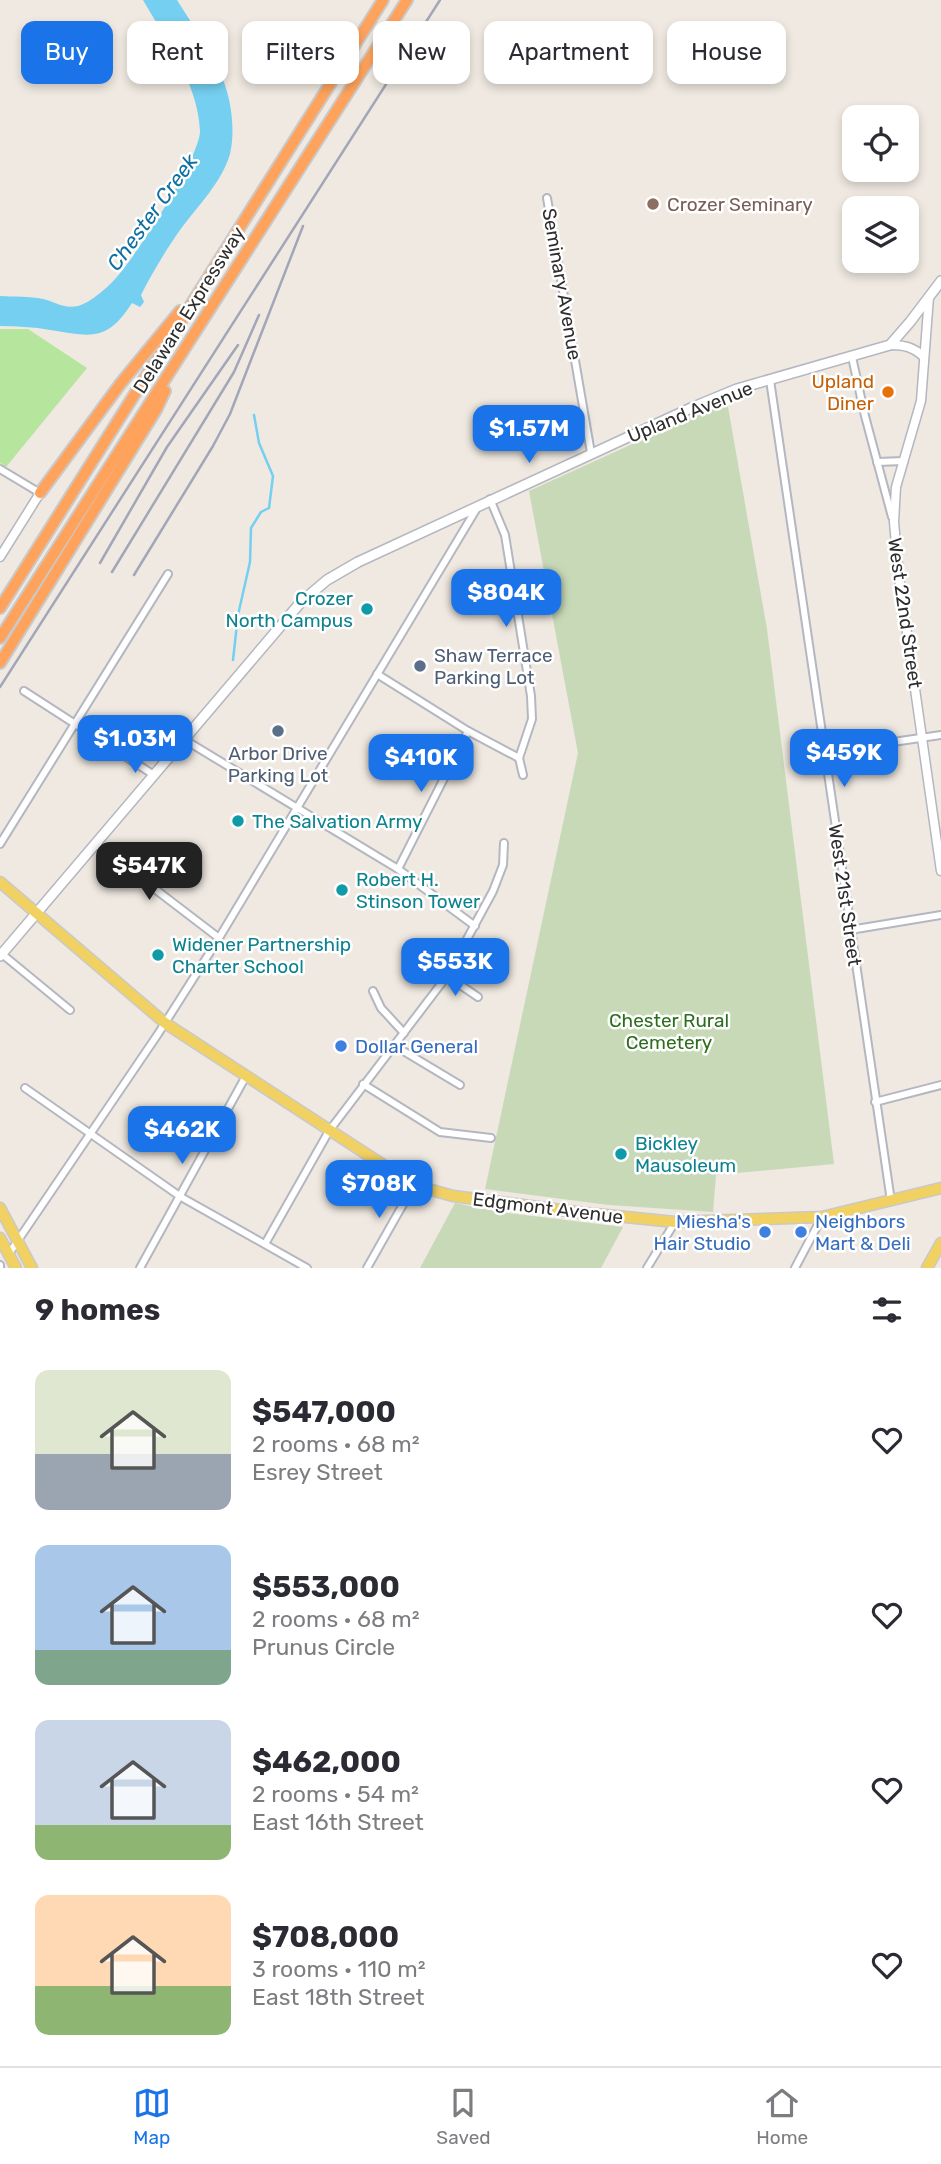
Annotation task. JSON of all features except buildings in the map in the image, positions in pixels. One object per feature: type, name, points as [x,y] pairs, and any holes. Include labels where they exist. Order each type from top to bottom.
[{"type":"highway","name":"Delaware Expressway","points":[[0,608],[383,0]]},
{"type":"highway","name":"Delaware Expressway","points":[[0,638],[407,0]]},
{"type":"highway","points":[[40,493],[121,383],[225,250]]},
{"type":"highway","points":[[0,663],[156,410],[187,346]]},
{"type":"main road","points":[[890,345],[941,281]]},
{"type":"main road","name":"Upland Avenue","points":[[1,955],[302,602],[327,580],[358,562],[479,504],[716,397],[890,345]]},
{"type":"main road","name":"Edgmont Avenue","points":[[0,883],[165,1023],[414,1185],[453,1196],[675,1222],[822,1217],[938,1191]]},
{"type":"main road","points":[[0,1208],[32,1268]]},
{"type":"main road","points":[[0,1238],[16,1268]]},
{"type":"main road","points":[[927,1268],[941,1243]]},
{"type":"street","name":"Seminary Avenue","points":[[547,198],[591,453]]},
{"type":"street","name":"West 22nd Street","points":[[929,295],[921,401],[896,487],[894,522],[899,577],[941,871]]},
{"type":"street","points":[[890,345],[905,345],[924,357]]},
{"type":"street","name":"West 22nd Street","points":[[852,357],[894,522]]},
{"type":"street","name":"West 21st Street","points":[[770,380],[891,1201]]},
{"type":"street","points":[[877,461],[904,461]]},
{"type":"street","points":[[0,469],[40,493],[0,557]]},
{"type":"street","points":[[490,499],[505,535],[531,696],[531,719],[519,758],[523,775]]},
{"type":"street","points":[[8,1256],[219,939],[479,504]]},
{"type":"street","points":[[0,844],[168,574]]},
{"type":"street","points":[[377,674],[468,731],[519,758]]},
{"type":"street","points":[[24,691],[154,775]]},
{"type":"street","points":[[398,869],[468,731]]},
{"type":"street","points":[[825,752],[941,735]]},
{"type":"street","points":[[185,740],[398,869],[475,926]]},
{"type":"street","points":[[265,1244],[329,1131],[447,976],[475,926],[503,865],[504,843]]},
{"type":"street","points":[[96,844],[219,939]]},
{"type":"street","points":[[850,930],[941,915]]},
{"type":"street","points":[[1,955],[70,1010]]},
{"type":"street","points":[[447,976],[478,997]]},
{"type":"street","points":[[373,991],[381,1008],[404,1033]]},
{"type":"street","points":[[395,1046],[460,1085]]},
{"type":"street","points":[[140,1268],[246,1076]]},
{"type":"street","points":[[363,1084],[440,1132],[491,1138]]},
{"type":"street","points":[[875,1102],[941,1086]]},
{"type":"street","points":[[25,1088],[181,1197],[307,1268]]},
{"type":"street","points":[[367,1268],[414,1185]]},
{"type":"street","points":[[795,1268],[822,1217]]},
{"type":"street","points":[[648,1268],[675,1222]]},
{"type":"green space","points":[[0,329],[28,329],[87,368],[6,467],[0,463]]},
{"type":"green space","name":"Chester Rural Cemetery","points":[[727,401],[767,629],[834,1164],[716,1175],[713,1212],[609,1205],[485,1189],[578,753],[529,491]]},
{"type":"green space","points":[[455,1203],[500,1212],[623,1227],[601,1268],[420,1268]]},
{"type":"water","name":"Chester Creek","points":[[143,0],[177,0],[190,21],[156,21]]},
{"type":"water","name":"Chester Creek","points":[[189,84],[225,84],[232,119],[230,154],[215,184],[159,262],[141,295],[144,302],[140,307],[132,303],[114,325],[97,334],[0,326],[0,296],[38,298],[73,307],[88,302],[116,278],[166,206],[190,162],[200,131]]},
{"type":"waterway","points":[[233,660],[238,615],[250,562],[251,528],[261,512],[269,508],[273,476],[259,443],[254,415]]},
{"type":"railway","points":[[0,687],[440,0]]},
{"type":"railway","points":[[134,575],[230,414],[303,226]]},
{"type":"railway","points":[[112,572],[234,372],[259,315]]},
{"type":"railway","points":[[100,563],[167,447],[238,345]]},
{"type":"place","name":"Crozer Seminary","points":[[653,204]]},
{"type":"place","name":"Upland Diner","points":[[888,392]]},
{"type":"place","name":"Crozer North Campus","points":[[367,609]]},
{"type":"place","name":"Shaw Terrace Parking Lot","points":[[420,666]]},
{"type":"place","name":"Arbor Drive Parking Lot","points":[[278,731]]},
{"type":"place","name":"The Salvation Army","points":[[238,821]]},
{"type":"place","name":"Robert H. Stinson Tower","points":[[342,890]]},
{"type":"place","name":"Widener Partnership Charter School","points":[[158,955]]},
{"type":"place","name":"Dollar General","points":[[341,1046]]},
{"type":"place","name":"Bickley Mausoleum","points":[[621,1154]]},
{"type":"place","name":"Miesha's Hair Studio","points":[[765,1232]]},
{"type":"place","name":"Neighbors Mart & Deli","points":[[801,1232]]}]
